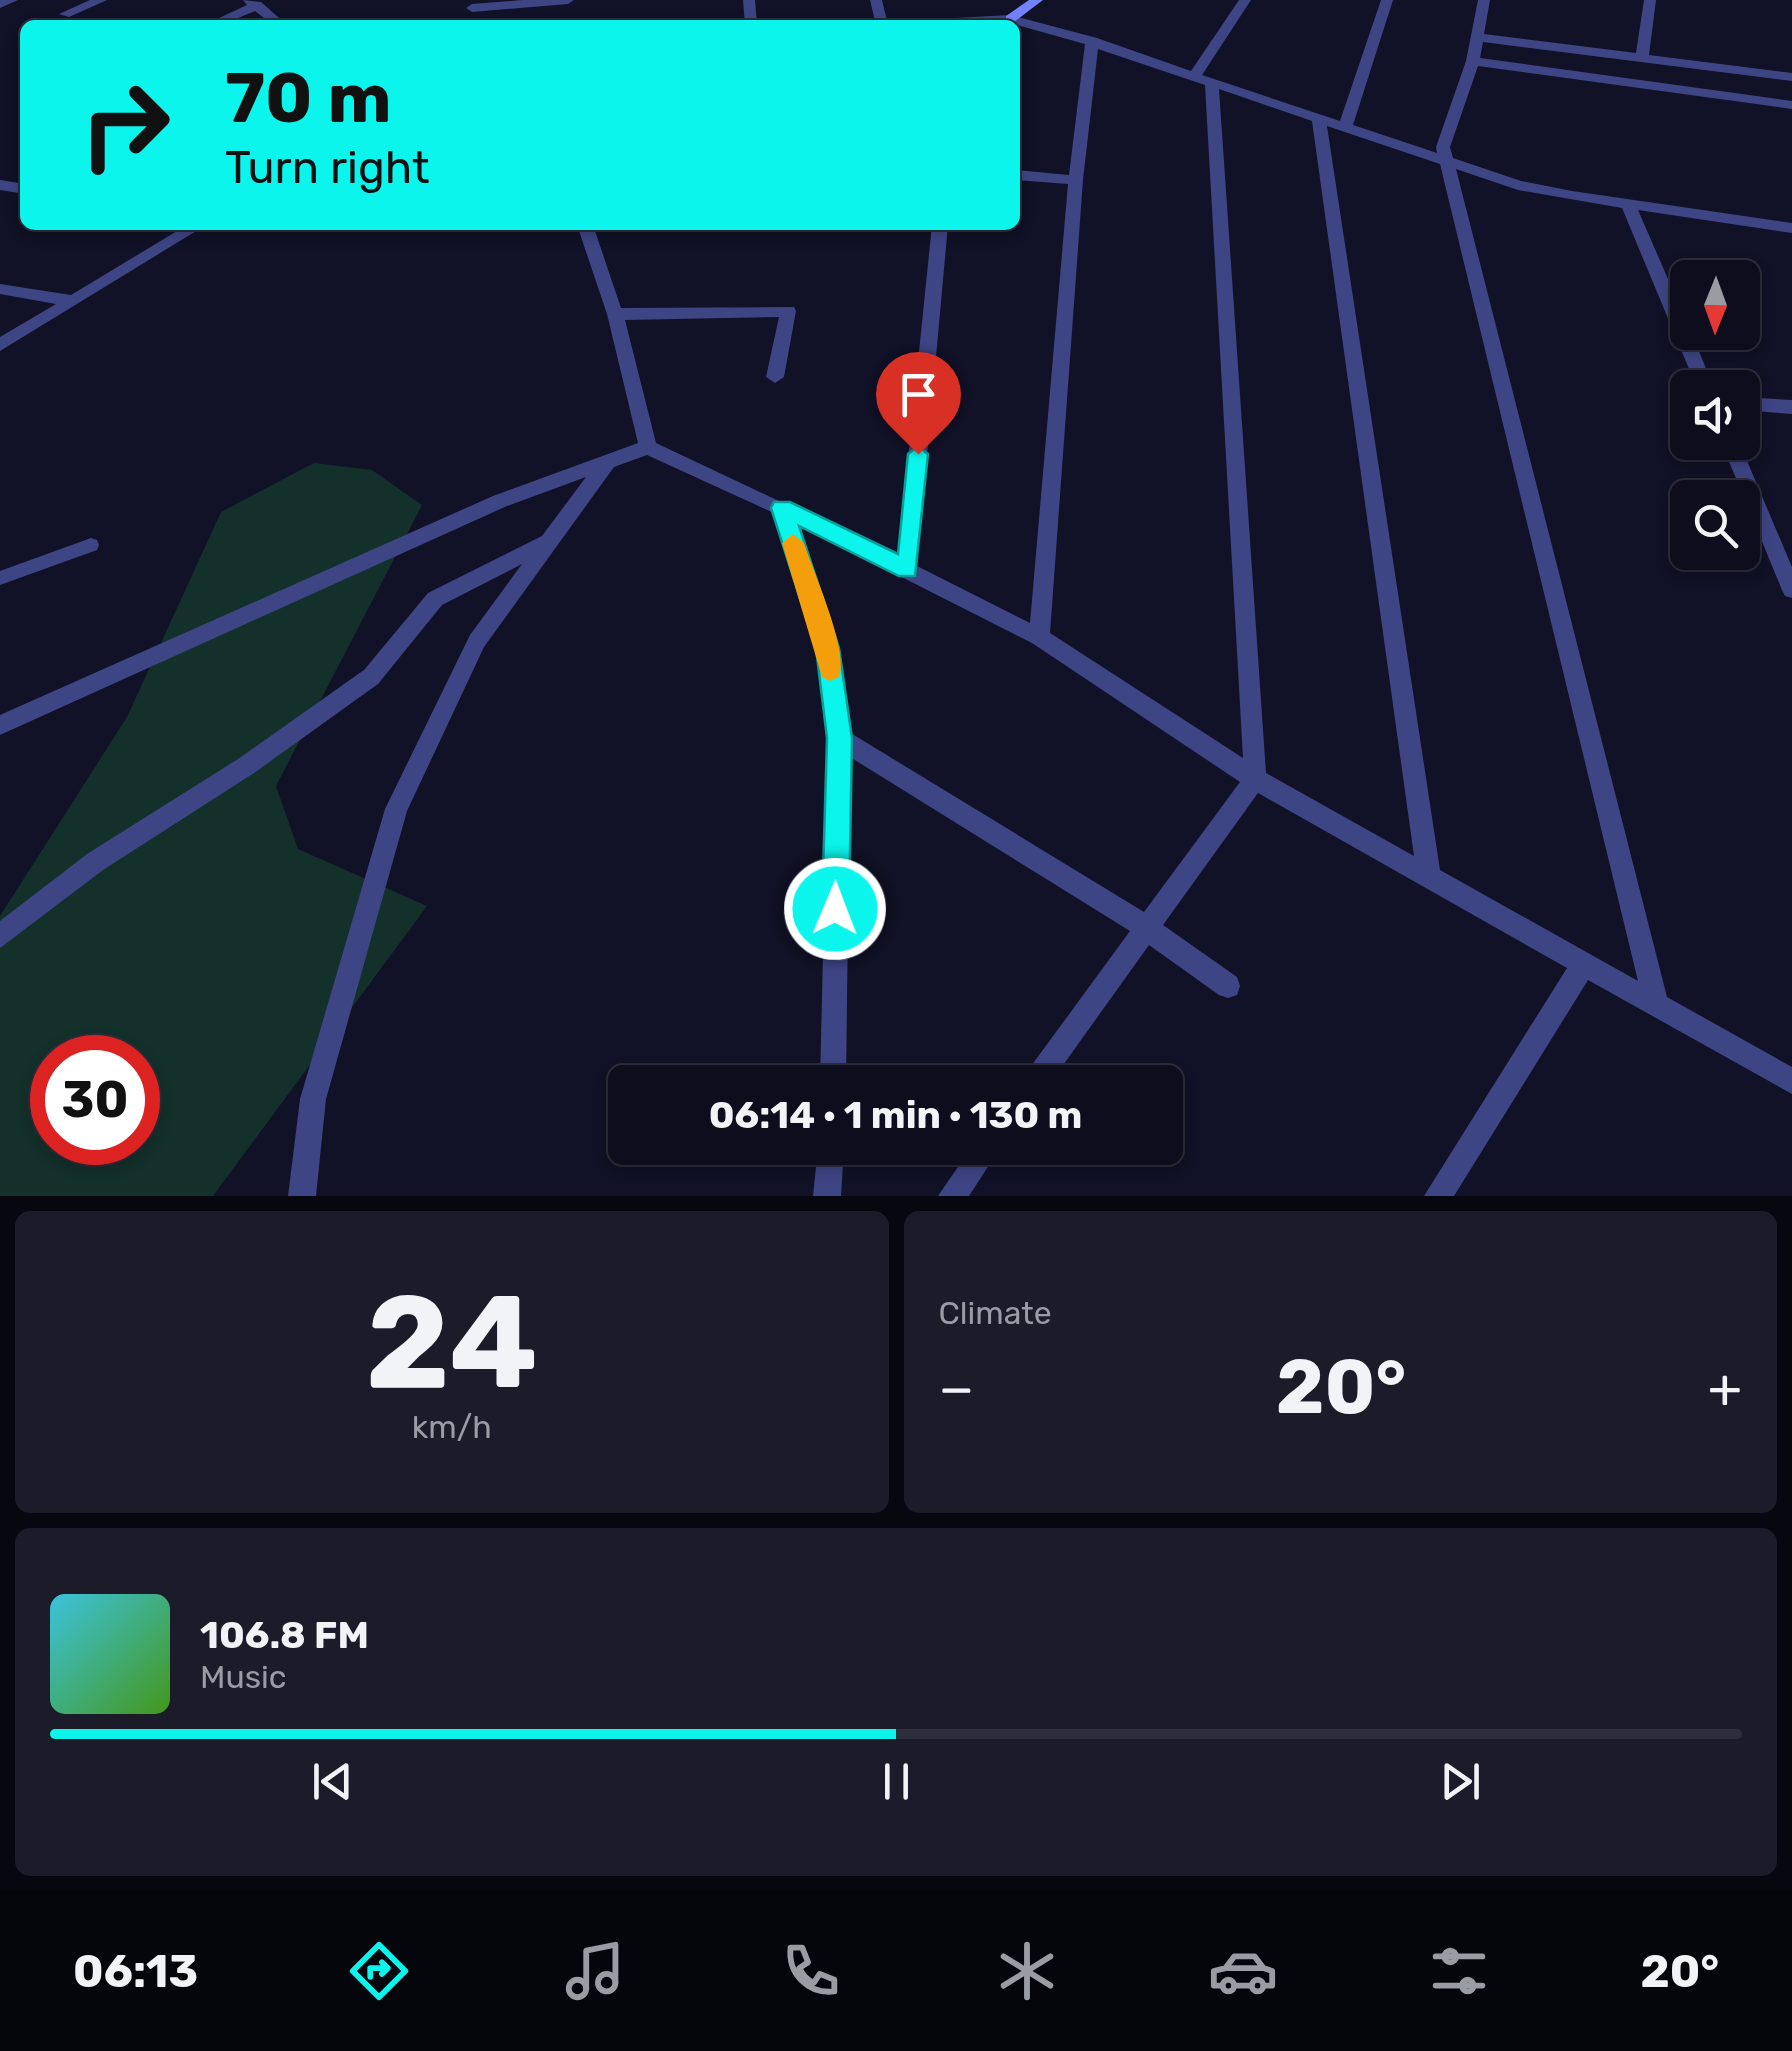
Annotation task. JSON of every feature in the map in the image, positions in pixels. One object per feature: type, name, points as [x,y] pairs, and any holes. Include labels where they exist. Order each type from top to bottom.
[{"type":"street","points":[[0,4],[12,0]]},
{"type":"street","points":[[65,14],[101,0]]},
{"type":"street","points":[[469,4],[568,0]]},
{"type":"street","points":[[1010,18],[1037,0]]},
{"type":"street","points":[[1046,1065],[1255,780],[1203,79],[1246,0]]},
{"type":"street","points":[[1345,127],[1387,0]]},
{"type":"street","points":[[1484,0],[1473,61],[1444,147],[1657,1006]]},
{"type":"street","points":[[1642,58],[1650,0]]},
{"type":"street","points":[[219,20],[253,2],[275,20]]},
{"type":"street","points":[[992,20],[1017,20]]},
{"type":"street","points":[[1020,21],[1092,41],[1518,185],[1792,228]]},
{"type":"street","points":[[1478,37],[1792,78]]},
{"type":"street","points":[[1039,637],[1076,180],[1092,41]]},
{"type":"street","points":[[1473,61],[1792,104]]},
{"type":"street","points":[[1319,118],[1430,878]]},
{"type":"street","points":[[1020,176],[1076,180]]},
{"type":"street","points":[[1628,204],[1698,370]]},
{"type":"street","points":[[0,344],[189,230]]},
{"type":"street","points":[[587,230],[614,314],[648,447]]},
{"type":"street","points":[[907,569],[940,230]]},
{"type":"street","points":[[0,289],[69,300]]},
{"type":"street","points":[[614,314],[788,310],[775,377]]},
{"type":"street","points":[[1760,404],[1792,407]]},
{"type":"street","points":[[0,725],[500,501],[648,447],[782,508],[1039,637],[1255,780],[1792,1081]]},
{"type":"street","points":[[302,1196],[313,1099],[396,809],[476,641],[610,460]]},
{"type":"street","points":[[1738,460],[1792,590]]},
{"type":"street","points":[[782,508],[827,648],[840,738],[833,1065]]},
{"type":"street","points":[[0,936],[96,862],[246,766],[372,677],[435,599],[549,542]]},
{"type":"street","points":[[840,738],[1147,928],[1228,986]]},
{"type":"street","points":[[1438,1196],[1583,964]]},
{"type":"street","points":[[826,1196],[829,1165]]},
{"type":"street","points":[[952,1196],[975,1165]]},
{"type":"lane","points":[[0,578],[91,545]]},
{"type":"green space","points":[[314,463],[372,470],[422,505],[276,786],[298,849],[427,906],[213,1196],[0,1196],[0,916],[127,717],[221,512]]},
{"type":"slow traffic","points":[[793,543],[827,648],[830,670]]},
{"type":"route","points":[[835,909],[840,738],[827,648],[782,508],[907,569],[918,454]]}]
